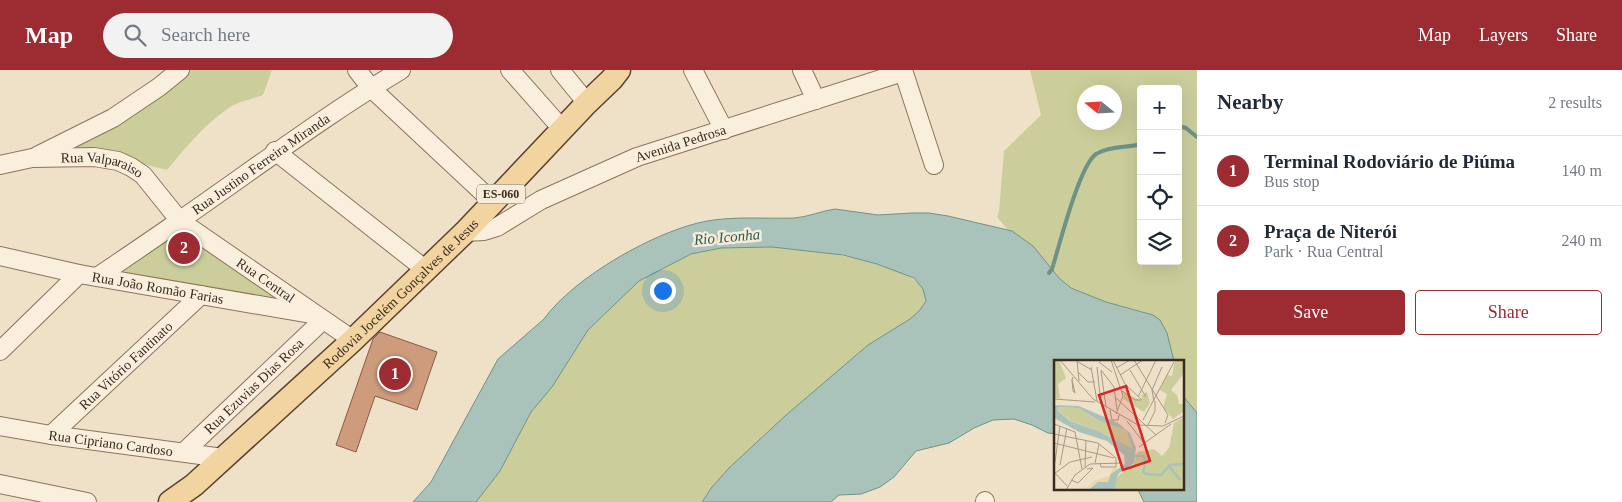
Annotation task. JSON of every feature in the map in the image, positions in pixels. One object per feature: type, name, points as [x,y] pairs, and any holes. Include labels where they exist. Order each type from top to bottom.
[{"type":"main road","name":"Rodovia Jocelém Gonçalves de Jesus","points":[[170,502],[188,494],[223,458],[353,340],[426,270],[465,232],[619,70]]},
{"type":"street","points":[[32,158],[113,118],[159,87],[180,70]]},
{"type":"street","points":[[357,70],[371,88],[492,202]]},
{"type":"street","name":"Rua Justino Ferreira Miranda","points":[[97,276],[180,220],[275,151],[401,70]]},
{"type":"street","points":[[510,70],[563,130]]},
{"type":"street","points":[[560,70],[587,103]]},
{"type":"street","points":[[692,70],[724,130]]},
{"type":"street","points":[[802,70],[816,100]]},
{"type":"street","points":[[903,71],[934,165]]},
{"type":"street","name":"Avenida Pedrosa","points":[[465,232],[484,231],[498,227],[541,200],[637,157],[903,71]]},
{"type":"street","points":[[275,151],[426,270]]},
{"type":"street","name":"Rua Valparaiso","points":[[0,165],[32,158],[94,157],[118,161],[143,175],[180,220]]},
{"type":"street","name":"Rua Central","points":[[180,220],[353,340]]},
{"type":"street","name":"Rua João Romão Farias","points":[[0,256],[79,274],[320,318]]},
{"type":"street","points":[[0,350],[79,274]]},
{"type":"street","name":"Rua Vitório Fantinato","points":[[51,435],[201,295]]},
{"type":"street","name":"Rua Ezuvias Dias Rosa","points":[[184,452],[320,318]]},
{"type":"street","name":"Rua Cipriano Cardoso","points":[[0,426],[51,435],[223,458]]},
{"type":"street","points":[[0,484],[87,502]]},
{"type":"green space","points":[[180,70],[272,70],[263,95],[230,107],[212,121],[196,136],[167,170],[111,156],[64,157],[85,132]]},
{"type":"green space","points":[[1030,70],[1197,70],[1197,413],[1184,397],[1184,360],[1174,360],[1167,333],[1160,320],[1141,311],[1106,302],[1071,288],[1059,278],[1033,246],[1008,230],[997,217],[1004,151],[1041,115]]},
{"type":"green space","points":[[185,220],[325,315],[99,276]]},
{"type":"green space","points":[[772,247],[836,255],[864,260],[890,268],[911,277],[924,290],[925,305],[910,319],[868,345],[785,416],[729,468],[702,502],[476,502],[500,471],[531,412],[552,387],[588,330],[639,281],[691,254],[721,248]]},
{"type":"water","name":"Rio Iconha","points":[[835,209],[878,215],[929,213],[1012,231],[1033,246],[1059,278],[1071,288],[1106,302],[1153,315],[1160,320],[1167,333],[1174,360],[1054,360],[1054,434],[1014,419],[993,420],[974,428],[949,443],[916,451],[894,477],[880,487],[861,494],[839,495],[831,502],[702,502],[729,468],[785,416],[868,345],[910,319],[926,301],[923,289],[914,278],[877,264],[843,255],[772,247],[721,248],[691,254],[639,281],[588,330],[552,387],[531,412],[500,471],[476,502],[413,502],[431,482],[498,359],[544,319],[575,287],[641,245],[687,226],[707,221],[729,219],[799,217]]},
{"type":"water","points":[[1184,397],[1197,413],[1197,502],[1144,502],[1138,490],[1184,490]]},
{"type":"building","points":[[380,332],[437,352],[417,410],[375,396],[356,452],[336,445],[373,339]]},
{"type":"waterway","points":[[1182,127],[1197,137]]},
{"type":"waterway","points":[[1049,273],[1052,269],[1076,190],[1090,161],[1101,151],[1137,145]]},
{"type":"place","name":"Praça de Niterói","points":[[184,248]]},
{"type":"place","name":"Terminal Rodoviário de Piúma","points":[[395,374]]}]
